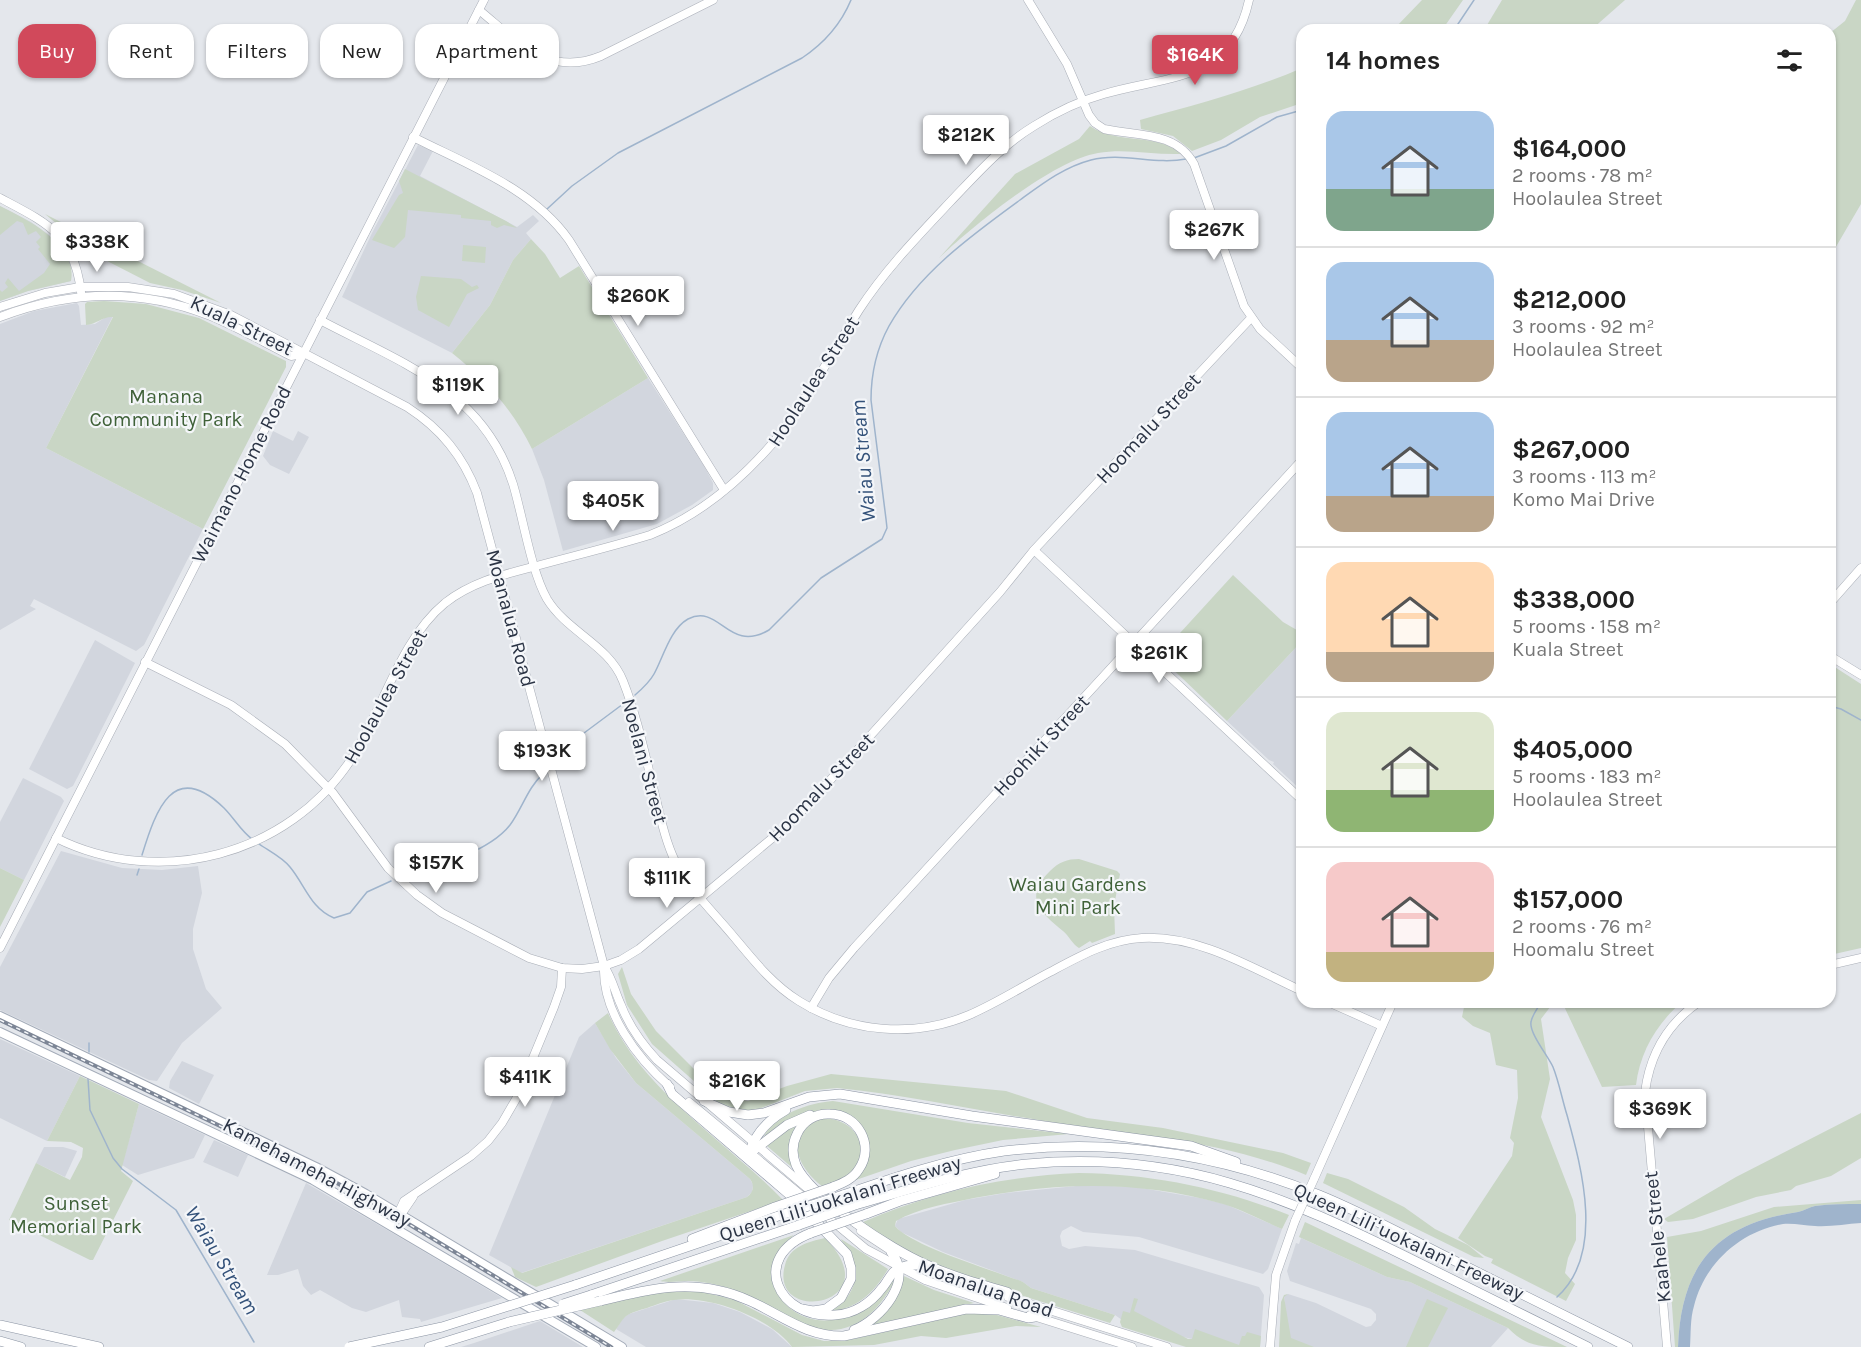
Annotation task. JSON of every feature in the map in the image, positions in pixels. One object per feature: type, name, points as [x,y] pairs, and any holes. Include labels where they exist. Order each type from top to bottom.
[{"type":"highway","points":[[667,1084],[672,1094],[791,1196],[843,1249],[851,1268],[848,1288],[836,1303],[820,1310],[802,1308]]},
{"type":"highway","points":[[704,1101],[729,1112],[748,1115],[764,1113],[819,1095],[840,1094],[1191,1146],[1220,1155],[1257,1172]]},
{"type":"highway","points":[[750,1154],[770,1120],[800,1100]]},
{"type":"highway","points":[[575,1285],[848,1181],[860,1168],[865,1146],[862,1133],[854,1123],[840,1115],[826,1113],[796,1120],[756,1145]]},
{"type":"highway","points":[[826,1113],[804,1123],[793,1143],[796,1164],[810,1184],[861,1227],[898,1251],[949,1274],[1006,1292],[1012,1298]]},
{"type":"highway","name":"Queen Liliʻuokalani Freeway","points":[[349,1347],[442,1327],[575,1285],[784,1214],[957,1160],[1053,1147],[1107,1147],[1198,1157],[1257,1172],[1348,1208],[1628,1347]]},
{"type":"highway","name":"Queen Liliʻuokalani Freeway","points":[[429,1347],[591,1295],[855,1205],[957,1176],[1026,1164],[1078,1162],[1147,1166],[1211,1177],[1257,1190],[1342,1225],[1588,1347]]},
{"type":"highway","points":[[918,1265],[905,1265],[894,1270],[876,1296],[856,1310],[827,1316],[812,1314],[789,1301],[780,1290],[777,1279],[777,1266],[787,1246],[811,1233],[900,1201],[1026,1164]]},
{"type":"highway","points":[[781,1180],[791,1196]]},
{"type":"highway","points":[[816,1334],[848,1332],[875,1317],[891,1297],[899,1281],[898,1261],[891,1251]]},
{"type":"highway","points":[[509,1322],[662,1287],[703,1287],[742,1298],[816,1334],[844,1336],[973,1308],[999,1310],[1028,1318],[1035,1317]]},
{"type":"highway","points":[[0,1325],[99,1347]]},
{"type":"highway","points":[[0,1341],[21,1347]]},
{"type":"main road","name":"Kamehameha Highway","points":[[0,1018],[308,1163],[399,1214],[622,1347]]},
{"type":"main road","name":"Kamehameha Highway","points":[[0,1032],[298,1172],[393,1225],[596,1347]]},
{"type":"street","name":"Waimano Home Road","points":[[0,948],[484,0]]},
{"type":"street","points":[[479,10],[534,54],[550,61],[569,63],[601,56],[713,0]]},
{"type":"street","points":[[1028,0],[1067,64],[1092,119],[1104,129],[1163,138],[1185,152],[1194,164],[1241,300],[1251,318],[1296,362]]},
{"type":"street","name":"Hoolaulea Street","points":[[56,838],[101,856],[150,863],[190,861],[249,844],[295,819],[328,788],[355,752],[413,640],[430,617],[467,588],[500,576],[664,529],[700,509],[755,463],[779,435],[869,295],[906,248],[1006,146],[1047,118],[1083,101],[1118,90],[1173,80],[1201,69],[1231,40],[1242,23],[1249,0]]},
{"type":"street","points":[[413,137],[521,193],[556,224],[569,240],[724,490]]},
{"type":"street","points":[[0,198],[46,223],[62,237],[74,261],[81,297]]},
{"type":"street","name":"Kuala Street","points":[[0,307],[38,294],[80,287],[136,287],[188,298],[231,315],[295,347],[303,354]]},
{"type":"street","name":"Kuala Street","points":[[0,317],[23,309],[81,297],[130,296],[175,304],[210,315],[291,356],[303,354]]},
{"type":"street","name":"Hoomalu Street","points":[[145,662],[224,702],[257,723],[296,755],[328,788],[380,859],[424,901],[529,958],[562,968],[582,969],[604,966],[635,952],[805,808],[996,597],[1034,550],[1251,318]]},
{"type":"street","name":"Noelani Street","points":[[320,320],[436,381],[475,416],[494,442],[507,469],[541,586],[552,606],[614,663],[624,682],[670,849],[681,872],[770,979],[811,1008],[842,1021],[873,1028],[903,1029],[934,1026],[960,1019],[982,1009],[1095,948],[1123,940],[1144,938],[1175,940],[1198,945],[1296,988]]},
{"type":"street","name":"Moanalua Road","points":[[303,354],[407,407],[431,424],[458,454],[473,483],[604,966],[606,987],[621,1028],[642,1058],[667,1084],[858,1243],[899,1268],[945,1288],[1132,1347]]},
{"type":"street","name":"Hoohiki Street","points":[[811,1008],[829,978],[854,948],[1296,467]]},
{"type":"street","points":[[1034,550],[1296,794]]},
{"type":"street","points":[[1836,596],[1861,568]]},
{"type":"street","points":[[1836,660],[1861,675]]},
{"type":"street","points":[[1836,964],[1861,958]]},
{"type":"street","name":"Moanalua Road","points":[[604,966],[611,976],[625,1016],[642,1043],[666,1069],[844,1219],[891,1251],[918,1265],[1012,1298],[1167,1347]]},
{"type":"street","points":[[393,1225],[404,1201],[471,1156],[488,1141],[502,1123],[516,1099],[560,991],[562,968]]},
{"type":"street","points":[[1342,1008],[1382,1026]]},
{"type":"street","points":[[1270,1347],[1276,1275],[1295,1221],[1390,1008]]},
{"type":"street","name":"Kaahele Street","points":[[1666,1347],[1645,1092],[1649,1070],[1661,1041],[1678,1019],[1692,1008]]},
{"type":"shaded area","points":[[418,145],[433,151],[420,176],[517,227],[533,215],[539,221],[526,233],[531,239],[513,260],[490,305],[452,353],[342,297]]},
{"type":"shaded area","points":[[0,206],[31,222],[49,235],[66,259],[71,281],[28,291],[0,301]]},
{"type":"shaded area","points":[[77,303],[81,325],[95,324],[106,317],[113,316],[46,448],[203,529],[144,645],[136,651],[34,599],[30,606],[36,609],[0,630],[0,324],[34,311]]},
{"type":"shaded area","points":[[648,378],[704,466],[713,483],[713,490],[692,505],[657,524],[563,551],[544,480],[532,449]]},
{"type":"shaded area","points":[[273,431],[293,441],[298,431],[309,437],[289,474],[270,465],[263,456]]},
{"type":"shaded area","points":[[95,640],[135,663],[73,786],[67,789],[29,769]]},
{"type":"shaded area","points":[[1296,647],[1296,785],[1273,764],[1274,762],[1227,721]]},
{"type":"shaded area","points":[[23,778],[61,797],[64,801],[24,880],[0,868],[0,822]]},
{"type":"shaded area","points":[[61,851],[122,868],[162,870],[198,866],[202,893],[193,929],[193,949],[206,989],[222,1008],[182,1043],[157,1081],[149,1080],[0,1010],[0,967]]},
{"type":"shaded area","points":[[595,1023],[616,1058],[636,1083],[750,1179],[753,1185],[752,1192],[747,1197],[521,1273],[489,1255],[579,1037]]},
{"type":"shaded area","points":[[0,1039],[80,1076],[47,1141],[0,1118]]},
{"type":"shaded area","points":[[182,1061],[214,1075],[199,1104],[169,1088],[170,1081]]},
{"type":"shaded area","points":[[139,1104],[205,1135],[194,1158],[138,1175],[122,1165]]},
{"type":"shaded area","points":[[214,1140],[248,1155],[238,1177],[203,1162]]},
{"type":"shaded area","points":[[44,1147],[63,1147],[77,1151],[65,1177],[36,1163]]},
{"type":"shaded area","points":[[306,1183],[502,1298],[421,1322],[420,1319],[402,1317],[399,1300],[366,1312],[352,1308],[320,1290],[311,1295],[303,1286],[298,1269],[278,1275],[267,1275]]},
{"type":"shaded area","points":[[1086,1185],[1136,1187],[1200,1198],[1225,1204],[1282,1229],[1268,1269],[1263,1274],[1139,1237],[1083,1232],[1071,1226],[1062,1231],[1060,1236],[1062,1246],[1069,1249],[1085,1246],[1135,1250],[1259,1287],[1264,1295],[1260,1347],[1216,1347],[1192,1339],[1129,1325],[1115,1315],[1031,1288],[1023,1282],[943,1252],[901,1232],[895,1226],[898,1219],[965,1200],[1006,1193]]},
{"type":"shaded area","points":[[1301,1238],[1387,1277],[1410,1282],[1508,1328],[1491,1347],[1287,1347],[1288,1332],[1284,1296],[1288,1294],[1316,1303],[1366,1327],[1371,1326],[1376,1320],[1376,1314],[1371,1309],[1290,1281],[1287,1271],[1296,1243],[1299,1244]]},
{"type":"shaded area","points":[[676,1299],[713,1303],[740,1312],[772,1329],[792,1347],[646,1347],[616,1329],[623,1318],[629,1314]]},
{"type":"shaded area","points":[[540,1321],[583,1347],[461,1347],[474,1343]]},
{"type":"green space","points":[[1422,0],[1463,0],[1446,24],[1399,24]]},
{"type":"green space","points":[[1502,0],[1625,0],[1598,24],[1488,24]]},
{"type":"green space","points":[[1856,0],[1861,0],[1861,204],[1836,247],[1836,28],[1845,21]]},
{"type":"green space","points":[[1296,70],[1296,105],[1260,117],[1221,140],[1192,151],[1173,136],[1141,129],[1140,120],[1242,91]]},
{"type":"green space","points":[[1090,126],[1112,135],[1160,143],[1181,154],[1118,151],[1079,158],[1014,196],[939,258],[1015,174],[1079,139]]},
{"type":"green space","points":[[405,169],[517,228],[504,225],[497,228],[491,225],[491,221],[461,218],[461,215],[408,210],[405,237],[394,248],[372,240],[399,195],[403,193],[399,181]]},
{"type":"green space","points":[[0,206],[36,226],[58,244],[67,255],[71,268],[71,281],[28,291],[0,301],[0,290],[2,292],[8,287],[5,283],[8,278],[19,291],[44,273],[50,264],[38,249],[40,247],[36,242],[41,237],[36,231],[28,235],[23,223],[17,221],[0,235]]},
{"type":"green space","points":[[45,214],[221,303],[182,290],[150,283],[74,244],[64,230]]},
{"type":"green space","points":[[531,239],[545,254],[560,278],[579,266],[648,378],[532,449],[498,396],[452,353],[490,305],[513,260]]},
{"type":"green space","points":[[463,245],[486,247],[485,263],[462,261]]},
{"type":"green space","points":[[421,276],[461,279],[472,287],[477,285],[479,288],[467,294],[449,327],[418,310],[416,297]]},
{"type":"green space","name":"Manana Community Park","points":[[104,301],[146,304],[199,318],[286,361],[286,367],[203,529],[46,448],[113,317],[86,325],[85,304]]},
{"type":"green space","points":[[1233,575],[1283,622],[1296,630],[1296,647],[1227,721],[1159,656]]},
{"type":"green space","points":[[1836,668],[1861,684],[1861,948],[1836,954]]},
{"type":"green space","name":"Waiau Gardens Mini Park","points":[[1079,859],[1120,874],[1114,906],[1115,934],[1092,943],[1090,941],[1079,948],[1042,911],[1036,896],[1042,880],[1053,868],[1063,862]]},
{"type":"green space","points":[[0,868],[24,880],[0,927]]},
{"type":"green space","points":[[622,967],[631,994],[656,1031],[713,1088],[731,1099],[748,1101],[787,1086],[831,1074],[1006,1091],[1087,1118],[1163,1128],[1283,1153],[1311,1163],[1306,1175],[1274,1163],[1210,1146],[837,1088],[805,1091],[756,1110],[741,1110],[720,1104],[652,1044],[627,1005],[618,974]]},
{"type":"green space","points":[[1464,1008],[1549,1008],[1541,1019],[1550,1079],[1541,1117],[1573,1200],[1576,1215],[1576,1240],[1568,1258],[1565,1273],[1575,1284],[1566,1301],[1491,1263],[1493,1259],[1458,1238],[1512,1156],[1514,1143],[1510,1138],[1518,1098],[1517,1070],[1496,1065],[1490,1033],[1473,1026],[1462,1017]]},
{"type":"green space","points":[[1565,1008],[1675,1008],[1651,1039],[1641,1061],[1636,1085],[1602,1087]]},
{"type":"green space","points":[[608,1013],[623,1041],[663,1091],[783,1200],[536,1287],[515,1277],[511,1267],[522,1273],[747,1197],[753,1189],[750,1179],[636,1083],[610,1049],[595,1023]]},
{"type":"green space","name":"Sunset Memorial Park","points":[[80,1076],[139,1104],[121,1171],[133,1181],[93,1260],[9,1220],[36,1163],[70,1180],[82,1157],[83,1148],[71,1142],[47,1141]]},
{"type":"green space","points":[[833,1101],[968,1123],[1069,1134],[1003,1140],[955,1150],[911,1161],[850,1182],[858,1176],[865,1132],[858,1122],[820,1111],[807,1113],[764,1136],[776,1122],[794,1111],[813,1104]]},
{"type":"green space","points":[[1861,1113],[1861,1158],[1831,1176],[1796,1186],[1791,1190],[1756,1197],[1693,1219],[1668,1222],[1664,1219],[1736,1177]]},
{"type":"green space","points":[[821,1119],[832,1119],[850,1127],[860,1143],[861,1152],[859,1162],[849,1174],[822,1186],[806,1170],[798,1151],[801,1133],[809,1125]]},
{"type":"green space","points":[[801,1122],[798,1126],[795,1170],[767,1146],[779,1134]]},
{"type":"green space","points":[[1079,1173],[1133,1176],[1186,1184],[1238,1197],[1289,1215],[1282,1229],[1230,1206],[1192,1196],[1130,1187],[1099,1186],[1036,1189],[974,1198],[924,1209],[896,1221],[895,1226],[918,1242],[1023,1282],[1031,1288],[1115,1315],[1110,1323],[1023,1296],[923,1260],[874,1232],[863,1222],[915,1202],[968,1187],[1023,1178]]},
{"type":"green space","points":[[1327,1173],[1348,1179],[1404,1207],[1435,1229],[1468,1245],[1484,1258],[1474,1257],[1323,1183]]},
{"type":"green space","points":[[1861,1200],[1861,1204],[1815,1206],[1769,1218],[1725,1238],[1708,1253],[1696,1271],[1686,1293],[1678,1347],[1675,1347],[1667,1237],[1701,1231],[1774,1207]]},
{"type":"green space","points":[[1305,1222],[1567,1347],[1535,1345],[1521,1339],[1508,1328],[1410,1282],[1387,1277],[1299,1237]]},
{"type":"green space","points":[[794,1235],[780,1251],[773,1267],[774,1283],[780,1297],[791,1309],[806,1317],[823,1320],[841,1318],[897,1276],[873,1312],[850,1326],[837,1330],[823,1330],[807,1326],[748,1296],[723,1287],[688,1281],[660,1281]]},
{"type":"green space","points":[[825,1238],[842,1261],[845,1279],[837,1293],[824,1300],[808,1301],[794,1296],[785,1284],[787,1259],[795,1249]]},
{"type":"green space","points":[[841,1239],[888,1269],[863,1299],[848,1308],[828,1312],[843,1302],[855,1281],[854,1264]]},
{"type":"green space","points":[[904,1276],[934,1290],[974,1303],[869,1326],[890,1306]]},
{"type":"green space","points":[[695,1290],[735,1300],[802,1335],[824,1341],[849,1340],[969,1313],[997,1315],[1041,1327],[1016,1326],[946,1338],[921,1336],[874,1345],[792,1347],[782,1336],[755,1318],[704,1301],[688,1299],[671,1301],[636,1311],[625,1317],[614,1332],[580,1310],[663,1291]]},
{"type":"green space","points":[[1288,1294],[1284,1297],[1291,1338],[1314,1347],[1279,1347],[1281,1302],[1284,1295]]},
{"type":"green space","points":[[1134,1298],[1138,1299],[1134,1311],[1188,1339],[1192,1339],[1195,1329],[1239,1345],[1242,1336],[1245,1336],[1247,1332],[1261,1336],[1260,1347],[1186,1347],[1122,1327],[1120,1322],[1123,1311],[1130,1313]]},
{"type":"green space","points":[[1427,1299],[1448,1308],[1428,1347],[1406,1347]]},
{"type":"water","points":[[1832,1204],[1861,1204],[1861,1223],[1832,1226],[1783,1224],[1753,1234],[1726,1252],[1706,1276],[1699,1291],[1691,1321],[1690,1347],[1678,1347],[1686,1293],[1696,1271],[1708,1253],[1725,1238],[1769,1218],[1813,1207]]},
{"type":"waterway","points":[[547,209],[572,186],[618,153],[802,58],[831,33],[851,0]]},
{"type":"waterway","name":"Waiau Stream","points":[[1458,24],[1474,0]]},
{"type":"waterway","name":"Waiau Stream","points":[[1194,158],[1226,146],[1277,117],[1296,112]]},
{"type":"waterway","name":"Waiau Stream","points":[[635,695],[652,677],[676,630],[688,619],[699,616],[708,617],[734,633],[755,636],[769,630],[821,578],[882,539],[887,528],[871,400],[872,381],[878,352],[889,326],[901,307],[931,272],[965,241],[1002,213],[1045,182],[1072,167],[1091,160],[1114,157],[1162,161],[1186,159]]},
{"type":"waterway","name":"Waiau Stream","points":[[558,757],[580,736],[623,704]]},
{"type":"waterway","points":[[1836,708],[1861,720]]},
{"type":"waterway","name":"Waiau Stream","points":[[406,876],[462,857],[490,843],[510,825],[533,785],[543,774]]},
{"type":"waterway","name":"Waiau Stream","points":[[142,855],[161,807],[169,796],[179,789],[192,788],[206,794],[224,808],[252,839]]},
{"type":"waterway","name":"Waiau Stream","points":[[259,844],[287,863],[314,903],[334,918],[350,913],[367,892],[391,881]]},
{"type":"waterway","name":"Waiau Stream","points":[[137,875],[139,869]]},
{"type":"waterway","points":[[1538,1008],[1531,1027],[1557,1079],[1579,1160],[1586,1210],[1581,1258],[1572,1279],[1557,1297]]},
{"type":"waterway","name":"Waiau Stream","points":[[89,1043],[89,1052]]},
{"type":"waterway","name":"Waiau Stream","points":[[88,1079],[90,1110],[113,1158],[122,1169],[176,1210],[254,1342]]},
{"type":"railway","points":[[0,1020],[324,1176],[379,1206],[611,1347]]}]
